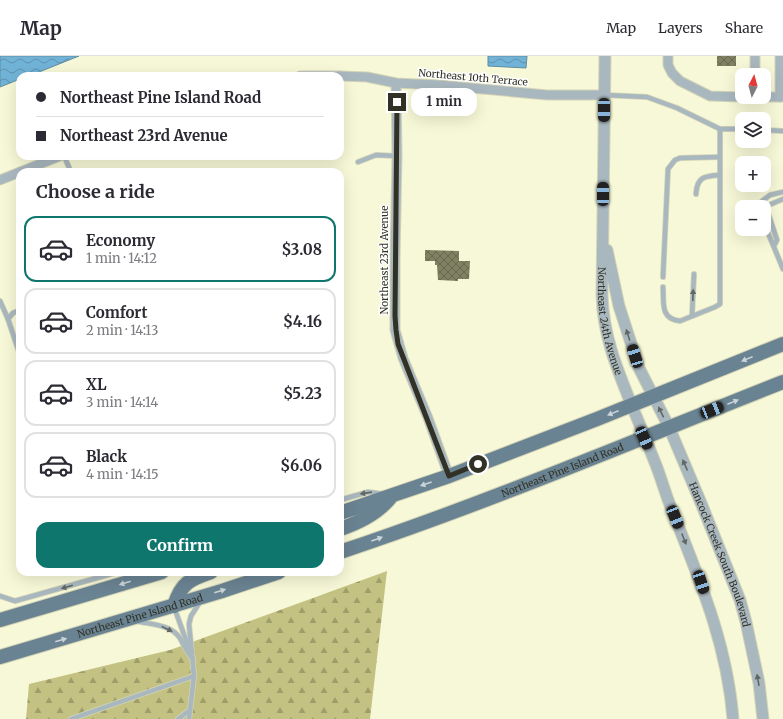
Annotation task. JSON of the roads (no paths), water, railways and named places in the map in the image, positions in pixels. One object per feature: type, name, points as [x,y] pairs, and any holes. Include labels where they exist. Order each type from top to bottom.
[{"type":"main road","points":[[344,512],[449,476],[632,405],[783,344]]},
{"type":"main road","name":"Northeast Pine Island Road","points":[[344,551],[445,514],[644,438],[783,382]]},
{"type":"main road","points":[[344,527],[369,516],[385,504],[392,495]]},
{"type":"main road","points":[[0,620],[143,576]]},
{"type":"main road","points":[[174,606],[182,588],[189,580],[200,576]]},
{"type":"main road","name":"Northeast Pine Island Road","points":[[0,658],[174,606],[266,576]]},
{"type":"street","name":"Northeast 24th Avenue","points":[[605,56],[602,313],[605,330],[620,380],[632,405]]},
{"type":"street","points":[[668,56],[668,65],[672,73],[680,81],[710,96],[735,97]]},
{"type":"street","points":[[755,56],[755,68]]},
{"type":"street","points":[[780,56],[781,97]]},
{"type":"street","name":"Northeast 10th Terrace","points":[[344,76],[547,95],[604,95]]},
{"type":"street","name":"Northeast 23rd Avenue","points":[[396,82],[396,330],[403,358],[428,418],[449,476]]},
{"type":"street","points":[[30,168],[50,160]]},
{"type":"street","points":[[0,180],[16,174]]},
{"type":"street","name":"Northeast 24th Avenue","points":[[604,234],[619,306],[639,368],[654,396]]},
{"type":"street","name":"Hancock Creek South Boulevard","points":[[654,396],[669,427],[740,600],[759,683],[764,719]]},
{"type":"street","points":[[632,405],[696,569],[715,623],[731,692],[733,719]]},
{"type":"lane","points":[[604,95],[647,97],[677,108],[720,129],[735,129]]},
{"type":"lane","points":[[663,287],[664,311],[669,318],[680,321],[720,304],[720,129]]},
{"type":"lane","points":[[771,130],[783,131]]},
{"type":"lane","points":[[358,162],[376,155],[397,156]]},
{"type":"lane","points":[[663,277],[668,169],[675,160],[680,158],[720,158]]},
{"type":"lane","points":[[696,194],[696,187],[702,178],[720,175]]},
{"type":"lane","points":[[764,200],[770,195],[783,192]]},
{"type":"lane","points":[[774,246],[777,240],[767,210],[769,205],[783,199]]},
{"type":"lane","points":[[770,236],[783,269]]},
{"type":"lane","points":[[692,316],[694,274]]},
{"type":"lane","points":[[0,301],[16,343]]},
{"type":"lane","points":[[8,319],[16,312]]},
{"type":"lane","points":[[344,499],[368,492],[392,495]]},
{"type":"lane","points":[[0,596],[15,601],[104,576]]},
{"type":"lane","points":[[189,719],[194,676],[189,624],[195,608],[204,596]]},
{"type":"lane","points":[[174,606],[193,660]]},
{"type":"lane","points":[[130,619],[161,625],[174,632],[179,637],[186,652],[193,660]]},
{"type":"lane","points":[[71,719],[194,676]]},
{"type":"lane","points":[[178,719],[190,710]]},
{"type":"water","points":[[0,56],[79,56],[39,72],[16,72],[16,81],[0,87]]},
{"type":"water","points":[[488,56],[527,56],[526,68],[488,66]]}]
